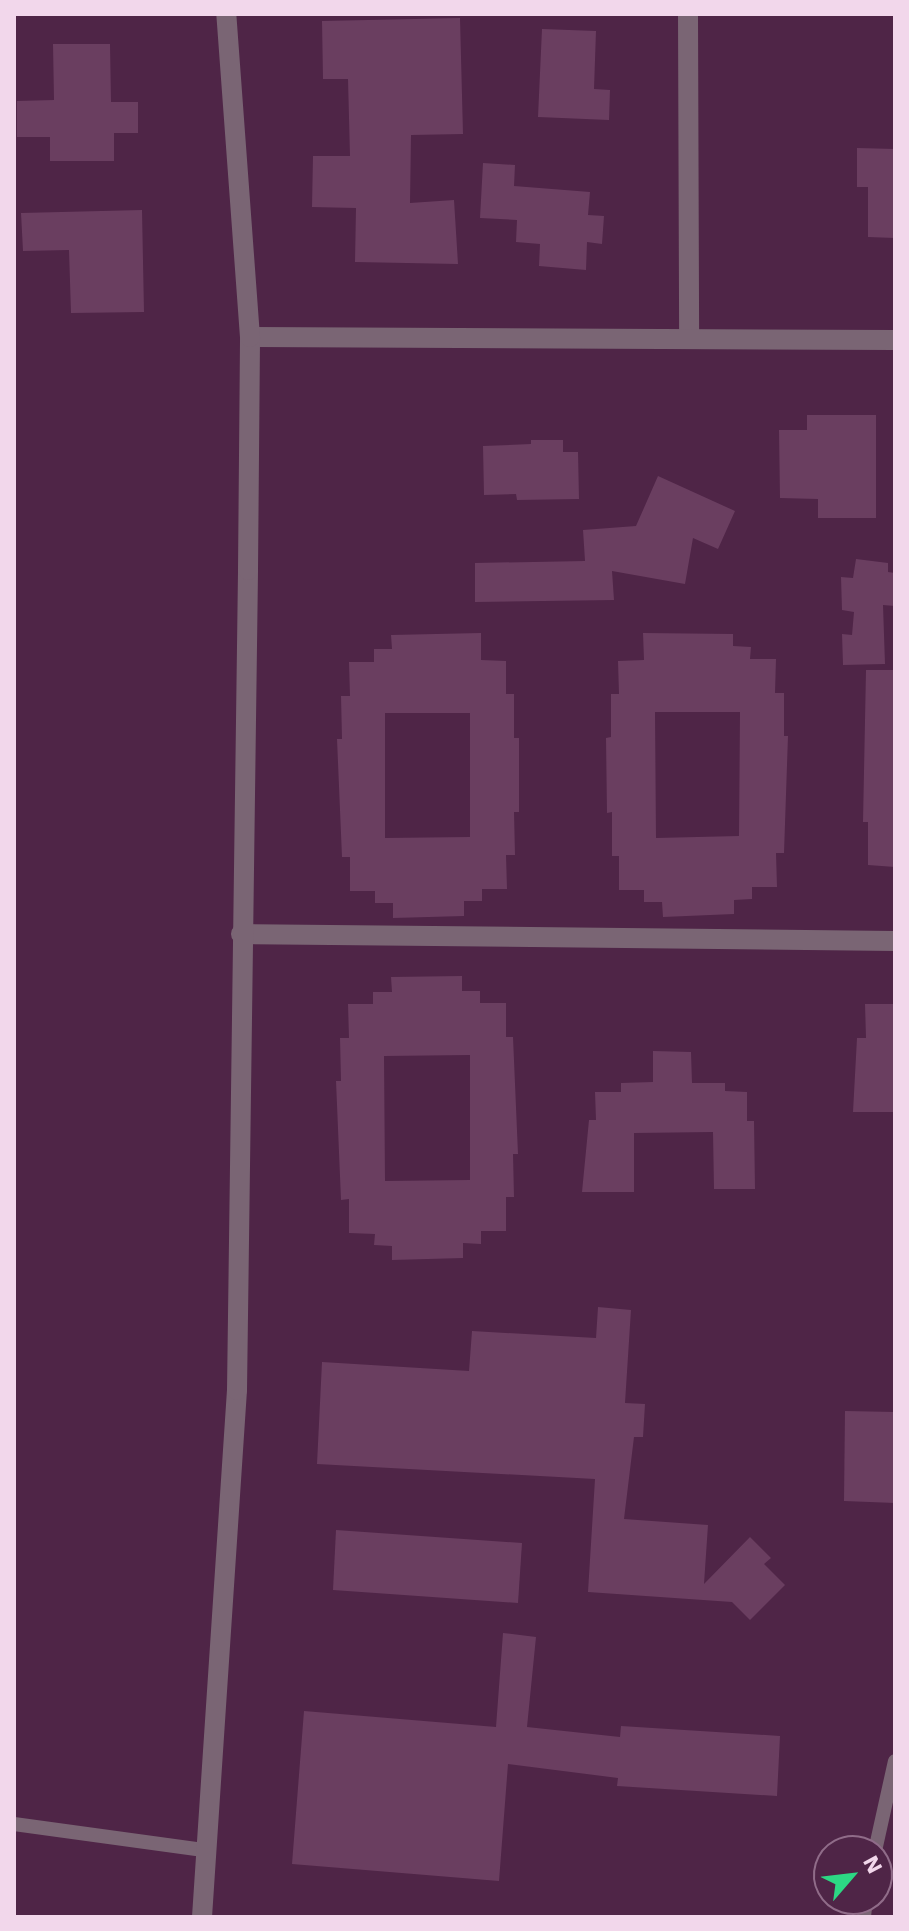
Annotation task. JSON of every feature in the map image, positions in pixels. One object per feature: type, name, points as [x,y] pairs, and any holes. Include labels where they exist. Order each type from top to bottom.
[{"type":"street","points":[[202,1917],[237,1390],[250,337],[226,14]]},
{"type":"street","points":[[688,14],[689,339]]},
{"type":"street","points":[[250,337],[895,340]]},
{"type":"street","points":[[241,934],[895,941]]},
{"type":"lane","points":[[879,1835],[895,1761]]},
{"type":"lane","points":[[14,1824],[205,1850]]},
{"type":"building","points":[[460,18],[463,134],[411,135],[410,203],[454,200],[458,264],[355,262],[356,208],[312,207],[313,156],[350,156],[348,79],[323,79],[322,21]]},
{"type":"building","points":[[542,29],[596,31],[594,89],[610,90],[609,120],[538,117]]},
{"type":"building","points":[[53,44],[110,44],[111,102],[138,102],[138,133],[114,133],[114,161],[50,161],[50,137],[17,137],[17,101],[54,100]]},
{"type":"building","points":[[857,148],[895,149],[895,238],[868,237],[868,187],[857,187]]},
{"type":"building","points":[[483,163],[515,165],[514,186],[590,192],[588,215],[604,216],[602,244],[587,242],[586,270],[539,266],[540,244],[516,242],[517,220],[480,218]]},
{"type":"building","points":[[142,210],[144,312],[71,313],[69,250],[23,251],[21,213]]},
{"type":"building","points":[[807,415],[876,415],[876,518],[818,518],[818,499],[780,498],[779,430],[807,430]]},
{"type":"building","points":[[531,440],[563,440],[563,452],[578,452],[579,499],[517,500],[516,494],[484,495],[483,446],[531,444]]},
{"type":"building","points":[[658,476],[735,511],[718,549],[693,538],[685,584],[612,571],[614,600],[475,602],[475,563],[585,561],[583,530],[636,526]]},
{"type":"building","points":[[856,559],[888,563],[888,572],[895,573],[895,606],[883,605],[885,664],[843,665],[842,634],[852,635],[854,612],[842,610],[841,577],[853,578]]},
{"type":"building","points":[[481,633],[481,660],[506,661],[506,694],[514,694],[514,738],[519,738],[519,812],[514,812],[515,855],[506,855],[507,889],[482,889],[482,901],[464,901],[464,916],[393,918],[393,903],[375,903],[375,891],[350,891],[350,857],[342,857],[337,739],[342,739],[341,696],[350,696],[349,662],[374,662],[374,649],[392,649],[391,635]],"holes":[[[385,713],[470,713],[470,837],[385,838]]]},
{"type":"building","points":[[643,633],[733,634],[733,646],[751,647],[750,659],[776,659],[775,693],[784,693],[784,736],[788,736],[784,853],[776,853],[777,887],[752,887],[752,899],[734,900],[734,914],[663,917],[662,902],[644,902],[644,890],[619,890],[619,856],[612,856],[612,812],[607,813],[606,738],[611,737],[611,694],[619,694],[618,661],[644,660]],"holes":[[[655,712],[740,712],[739,836],[656,838]]]},
{"type":"building","points":[[866,670],[895,670],[895,867],[868,865],[868,822],[863,822]]},
{"type":"building","points":[[462,976],[462,991],[480,991],[480,1003],[506,1003],[506,1037],[513,1037],[518,1154],[513,1154],[514,1197],[506,1197],[506,1231],[481,1231],[481,1244],[463,1243],[463,1258],[392,1260],[392,1246],[374,1245],[375,1234],[349,1233],[349,1199],[341,1200],[336,1081],[341,1081],[340,1038],[349,1038],[348,1004],[373,1004],[373,992],[392,992],[391,977]],"holes":[[[470,1055],[470,1180],[385,1181],[384,1056]]]},
{"type":"building","points":[[865,1004],[895,1004],[895,1112],[853,1112],[857,1038],[866,1038]]},
{"type":"building","points":[[653,1051],[691,1052],[692,1083],[725,1083],[725,1091],[747,1092],[747,1121],[754,1121],[755,1189],[714,1189],[713,1132],[634,1133],[634,1192],[582,1192],[589,1120],[596,1120],[595,1092],[621,1092],[621,1083],[653,1082]]},
{"type":"building","points":[[598,1307],[631,1310],[625,1403],[645,1404],[643,1437],[634,1437],[624,1519],[708,1525],[704,1584],[750,1537],[771,1558],[764,1564],[785,1585],[750,1620],[732,1602],[588,1592],[595,1479],[317,1464],[322,1362],[469,1371],[472,1331],[596,1338]]},
{"type":"building","points":[[845,1411],[895,1412],[895,1503],[844,1501]]},
{"type":"building","points":[[336,1530],[522,1543],[518,1603],[333,1590]]},
{"type":"building","points":[[503,1633],[536,1637],[527,1727],[620,1737],[621,1726],[780,1736],[777,1796],[617,1786],[618,1778],[508,1764],[499,1881],[292,1864],[304,1711],[496,1727]]}]
